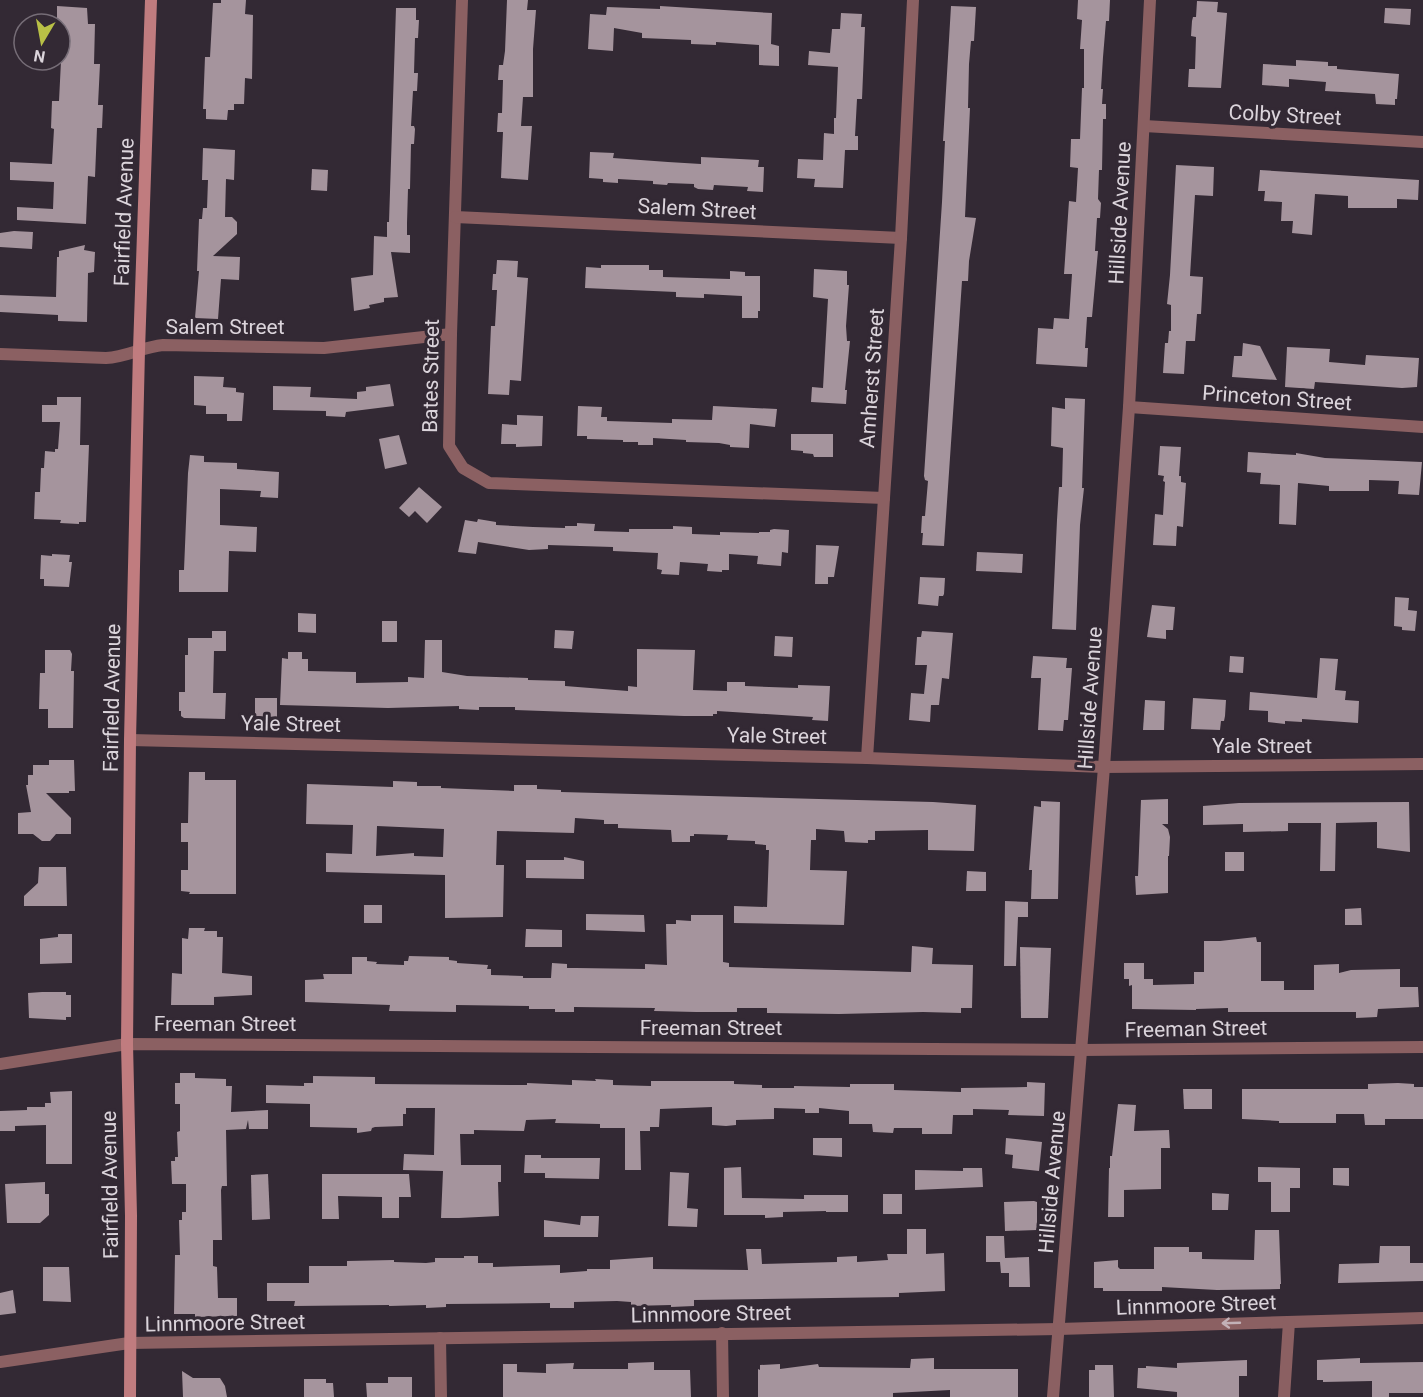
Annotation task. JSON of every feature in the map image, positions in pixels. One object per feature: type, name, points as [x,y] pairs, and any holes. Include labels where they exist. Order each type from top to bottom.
[{"type":"main road","name":"Fairfield Avenue","points":[[130,1397],[131,1208],[127,1044],[130,740],[139,350],[152,0]]},
{"type":"street","name":"Bates Street","points":[[462,0],[449,446],[463,468],[489,483],[884,498]]},
{"type":"street","name":"Amherst Street","points":[[867,758],[901,238],[913,0]]},
{"type":"street","name":"Hillside Avenue","points":[[1053,1397],[1104,767],[1129,407],[1150,0]]},
{"type":"street","name":"Colby Street","points":[[1144,126],[1423,142]]},
{"type":"street","name":"Salem Street","points":[[455,217],[901,238]]},
{"type":"street","name":"Salem Street","points":[[0,354],[106,358],[127,355],[152,346],[178,344],[324,348],[451,334]]},
{"type":"street","name":"Princeton Street","points":[[1129,407],[1423,427]]},
{"type":"street","name":"Yale Street","points":[[130,740],[867,758],[1104,767],[1423,764]]},
{"type":"street","name":"Freeman Street","points":[[0,1064],[127,1044],[1082,1050],[1423,1047]]},
{"type":"street","name":"Linnmoore Street","points":[[0,1362],[129,1343],[1059,1329],[1423,1318]]},
{"type":"street","points":[[1284,1397],[1289,1322]]},
{"type":"street","points":[[722,1333],[723,1397]]},
{"type":"street","points":[[440,1338],[441,1397]]},
{"type":"building","points":[[221,0],[246,0],[245,14],[253,15],[252,79],[245,78],[244,104],[234,104],[234,110],[228,110],[227,120],[206,119],[206,109],[203,109],[205,57],[210,57],[213,3],[221,3]]},
{"type":"building","points":[[507,0],[528,0],[527,10],[536,10],[533,97],[523,97],[521,126],[532,126],[528,180],[501,178],[503,132],[497,132],[498,113],[502,113],[503,80],[498,80],[499,65],[503,65],[505,51]]},
{"type":"building","points":[[1078,0],[1110,0],[1109,21],[1106,21],[1101,89],[1103,89],[1102,104],[1106,104],[1106,119],[1103,119],[1102,170],[1099,170],[1098,199],[1101,203],[1100,218],[1097,218],[1095,251],[1098,251],[1092,317],[1087,317],[1085,348],[1088,348],[1087,367],[1036,364],[1038,328],[1053,329],[1054,318],[1069,319],[1072,274],[1064,274],[1069,201],[1076,202],[1078,168],[1070,167],[1071,139],[1080,139],[1082,88],[1084,88],[1084,49],[1080,49],[1082,20],[1077,19]]},
{"type":"building","points":[[1197,1],[1218,2],[1217,12],[1227,13],[1221,88],[1188,87],[1189,69],[1195,69],[1196,37],[1191,36]]},
{"type":"building","points":[[57,6],[87,8],[88,24],[95,24],[94,64],[100,64],[98,105],[103,105],[102,128],[97,128],[95,177],[88,176],[86,224],[17,220],[17,207],[53,209],[54,182],[10,180],[10,162],[52,164],[54,129],[51,128],[52,101],[59,101],[60,72],[72,72],[72,12],[57,12]]},
{"type":"building","points":[[660,6],[772,13],[771,44],[779,46],[779,66],[759,65],[759,45],[716,42],[716,45],[691,44],[691,40],[642,38],[642,33],[614,28],[613,51],[588,49],[590,14],[606,15],[607,7],[660,9]]},
{"type":"building","points":[[951,6],[976,7],[974,41],[971,41],[969,64],[968,108],[970,108],[965,217],[976,218],[968,281],[962,281],[944,546],[922,545],[923,533],[921,533],[928,481],[924,476],[942,202]]},
{"type":"building","points":[[396,8],[416,8],[416,20],[419,20],[418,38],[415,38],[414,73],[418,73],[417,91],[413,91],[411,126],[415,129],[414,144],[411,144],[410,189],[408,189],[407,235],[410,235],[410,253],[391,252],[398,297],[384,298],[384,302],[354,311],[351,278],[373,275],[374,236],[387,237]]},
{"type":"building","points":[[1385,8],[1411,9],[1410,25],[1384,23]]},
{"type":"building","points":[[841,13],[862,14],[861,27],[865,27],[862,99],[857,99],[855,136],[858,136],[858,150],[845,150],[843,188],[814,187],[815,179],[797,178],[798,159],[823,160],[824,133],[834,134],[838,67],[808,65],[809,51],[830,53],[832,29],[840,29]]},
{"type":"building","points":[[1296,60],[1328,62],[1328,66],[1337,66],[1337,69],[1399,74],[1395,105],[1376,104],[1375,94],[1325,91],[1326,82],[1289,79],[1289,87],[1262,85],[1263,64],[1296,66]]},
{"type":"building","points":[[203,148],[235,150],[234,180],[226,179],[225,217],[232,217],[237,222],[237,234],[213,256],[240,257],[239,280],[221,279],[218,319],[195,318],[199,271],[197,271],[199,219],[202,219],[203,208],[207,208],[208,180],[202,180]]},
{"type":"building","points":[[590,152],[614,153],[613,158],[701,164],[701,157],[759,160],[758,167],[764,167],[763,192],[747,191],[748,187],[714,185],[713,190],[698,189],[694,187],[694,184],[653,184],[653,181],[618,179],[618,183],[603,182],[603,179],[589,178]]},
{"type":"building","points":[[1176,165],[1214,167],[1213,196],[1195,195],[1190,276],[1203,277],[1201,314],[1197,314],[1195,341],[1186,341],[1184,374],[1163,373],[1165,343],[1168,343],[1169,331],[1171,331],[1171,305],[1167,304]]},
{"type":"building","points":[[312,169],[328,170],[327,191],[311,190]]},
{"type":"building","points":[[1260,170],[1419,180],[1418,200],[1397,199],[1397,208],[1348,208],[1348,196],[1315,194],[1312,235],[1292,233],[1293,221],[1281,221],[1282,202],[1264,201],[1265,191],[1258,191]]},
{"type":"building","points":[[33,232],[32,249],[0,247],[0,233]]},
{"type":"building","points":[[85,245],[84,250],[95,252],[94,272],[88,273],[87,322],[58,321],[58,315],[0,312],[0,295],[56,297],[59,251]]},
{"type":"building","points":[[497,260],[518,261],[517,277],[528,278],[521,381],[510,380],[509,395],[488,394],[491,326],[495,326],[497,290],[492,290],[493,274],[496,274]]},
{"type":"building","points":[[601,265],[649,265],[649,270],[663,270],[663,277],[730,279],[730,271],[745,272],[745,276],[760,276],[758,318],[742,318],[742,296],[704,294],[704,298],[676,297],[676,292],[585,288],[586,267],[601,268]]},
{"type":"building","points":[[814,269],[847,271],[847,285],[849,285],[846,326],[847,341],[850,341],[845,390],[847,390],[846,404],[811,402],[812,387],[823,388],[828,299],[813,297]]},
{"type":"building","points":[[1243,343],[1260,346],[1277,380],[1232,377],[1234,356],[1242,356]]},
{"type":"building","points":[[1287,347],[1330,349],[1329,362],[1365,365],[1366,355],[1419,358],[1417,387],[1315,382],[1314,389],[1285,387]]},
{"type":"building","points":[[194,376],[224,377],[223,387],[236,388],[236,392],[244,393],[242,421],[227,421],[227,414],[206,414],[206,406],[194,405]]},
{"type":"building","points":[[390,384],[394,406],[346,412],[345,417],[326,416],[326,411],[273,410],[273,386],[311,387],[310,397],[357,399],[357,392],[366,391],[366,387]]},
{"type":"building","points":[[57,397],[81,397],[80,445],[89,445],[86,522],[79,522],[79,524],[60,523],[61,520],[34,519],[35,492],[40,492],[41,468],[44,468],[45,451],[55,452],[55,449],[58,449],[60,422],[42,422],[42,405],[57,405]]},
{"type":"building","points":[[1065,398],[1085,399],[1082,488],[1084,488],[1080,525],[1076,630],[1052,629],[1063,448],[1051,446],[1052,407],[1065,409]]},
{"type":"building","points":[[578,406],[602,407],[601,417],[607,417],[607,421],[672,423],[672,419],[712,420],[713,406],[777,409],[775,427],[750,424],[749,448],[730,447],[730,445],[719,443],[653,438],[653,445],[638,445],[638,442],[623,442],[623,440],[587,439],[587,436],[577,436]]},
{"type":"building","points":[[517,415],[543,416],[542,446],[516,447],[516,444],[501,444],[502,424],[517,425]]},
{"type":"building","points":[[791,434],[833,434],[833,457],[814,457],[813,454],[791,450]]},
{"type":"building","points":[[399,435],[407,464],[385,469],[379,439]]},
{"type":"building","points":[[1160,446],[1181,447],[1179,476],[1181,476],[1181,482],[1186,483],[1183,527],[1177,526],[1176,546],[1153,545],[1155,514],[1163,515],[1165,482],[1163,481],[1164,476],[1158,475]]},
{"type":"building","points":[[1248,452],[1422,462],[1419,495],[1398,494],[1399,481],[1369,480],[1369,491],[1329,491],[1329,486],[1298,483],[1296,525],[1279,524],[1280,485],[1260,484],[1261,473],[1247,472]]},
{"type":"building","points":[[190,455],[204,456],[204,462],[237,463],[237,469],[279,472],[278,498],[260,497],[261,491],[220,489],[220,525],[257,527],[256,552],[229,551],[228,592],[179,592],[179,570],[184,570]]},
{"type":"building","points":[[419,487],[442,507],[427,523],[415,511],[409,517],[399,508]]},
{"type":"building","points":[[478,519],[496,522],[496,525],[533,527],[565,528],[565,526],[577,526],[577,523],[595,524],[594,531],[629,532],[629,529],[673,529],[673,526],[692,527],[692,534],[720,535],[720,532],[759,533],[770,532],[774,529],[789,530],[788,553],[782,552],[781,566],[757,564],[758,556],[729,554],[729,570],[722,570],[722,572],[707,571],[708,564],[680,562],[679,575],[661,574],[662,570],[657,569],[658,553],[613,551],[613,547],[548,545],[548,549],[529,550],[478,542],[476,554],[458,552],[465,520],[477,522]]},
{"type":"building","points":[[816,545],[839,546],[834,577],[828,577],[828,584],[815,584]]},
{"type":"building","points":[[977,552],[1023,554],[1022,573],[976,571]]},
{"type":"building","points":[[52,554],[70,555],[69,562],[72,562],[69,587],[44,586],[44,579],[40,579],[41,555],[52,556]]},
{"type":"building","points":[[920,577],[945,578],[944,594],[939,596],[938,606],[918,604]]},
{"type":"building","points":[[1395,597],[1409,598],[1408,610],[1417,611],[1415,631],[1402,630],[1402,627],[1394,626]]},
{"type":"building","points":[[1152,605],[1175,607],[1173,630],[1166,630],[1166,639],[1147,637]]},
{"type":"building","points":[[298,613],[316,614],[316,633],[298,632]]},
{"type":"building","points":[[382,621],[397,621],[397,642],[382,642]]},
{"type":"building","points":[[555,630],[574,631],[572,649],[554,648]]},
{"type":"building","points":[[212,631],[226,631],[226,651],[214,651],[213,693],[226,693],[225,719],[184,718],[179,711],[179,692],[185,692],[185,655],[188,655],[188,638],[212,638]]},
{"type":"building","points":[[922,631],[953,633],[949,679],[942,678],[939,705],[931,705],[930,722],[909,720],[911,693],[924,694],[927,665],[915,665],[917,637],[921,637]]},
{"type":"building","points":[[775,636],[793,637],[792,657],[774,656]]},
{"type":"building","points":[[425,640],[442,640],[442,672],[467,676],[565,681],[565,686],[628,691],[628,686],[637,687],[637,649],[695,650],[693,690],[727,691],[727,682],[745,682],[745,686],[798,688],[798,685],[830,686],[828,721],[812,720],[813,717],[717,711],[717,714],[713,716],[684,716],[515,710],[515,707],[479,707],[479,710],[459,709],[459,706],[388,708],[280,705],[282,658],[288,659],[288,652],[302,652],[302,659],[308,659],[308,671],[356,672],[356,683],[408,682],[408,677],[424,678]]},
{"type":"building","points":[[45,650],[70,650],[72,654],[73,728],[48,728],[48,709],[39,709],[40,673],[45,673]]},
{"type":"building","points":[[1033,656],[1067,658],[1066,668],[1072,668],[1068,720],[1064,720],[1063,731],[1038,730],[1041,678],[1031,678]]},
{"type":"building","points":[[1230,656],[1244,657],[1243,673],[1229,672]]},
{"type":"building","points":[[1320,658],[1338,659],[1335,690],[1346,691],[1345,700],[1359,701],[1358,723],[1302,719],[1302,722],[1285,721],[1285,724],[1268,722],[1268,711],[1249,710],[1250,692],[1317,698]]},
{"type":"building","points":[[255,698],[277,698],[277,717],[255,716]]},
{"type":"building","points":[[1193,698],[1226,700],[1224,721],[1221,721],[1220,730],[1191,729]]},
{"type":"building","points":[[1145,700],[1165,701],[1164,730],[1143,730]]},
{"type":"building","points":[[49,760],[74,760],[75,791],[46,793],[71,818],[71,834],[56,834],[50,841],[42,841],[33,834],[18,834],[18,813],[31,812],[26,785],[28,785],[28,775],[33,775],[33,765],[49,765]]},
{"type":"building","points":[[189,772],[205,772],[205,780],[236,780],[236,894],[189,894],[190,892],[181,891],[181,870],[188,870],[188,842],[181,842],[181,823],[188,823]]},
{"type":"building","points":[[393,781],[417,782],[417,786],[441,786],[441,788],[514,791],[514,785],[537,785],[537,789],[561,790],[561,792],[976,805],[974,851],[928,850],[928,830],[875,831],[875,840],[868,840],[868,843],[845,842],[844,831],[816,829],[816,840],[811,840],[810,870],[847,871],[844,925],[734,923],[734,906],[767,907],[769,850],[766,850],[766,845],[755,844],[755,841],[727,840],[728,835],[694,834],[690,836],[690,842],[672,842],[671,830],[618,828],[618,824],[604,824],[604,820],[575,818],[574,833],[497,831],[496,865],[504,865],[503,917],[445,918],[445,875],[326,872],[326,853],[352,854],[353,825],[306,824],[307,784],[393,787]],"holes":[[[377,826],[444,829],[443,857],[414,856],[414,853],[376,856]]]},
{"type":"building","points":[[1168,799],[1168,824],[1162,824],[1168,829],[1170,837],[1168,893],[1136,895],[1135,876],[1138,876],[1141,800]]},
{"type":"building","points":[[1041,801],[1060,802],[1058,899],[1031,899],[1032,870],[1029,870],[1034,806],[1041,807]]},
{"type":"building","points":[[1409,802],[1410,852],[1377,848],[1377,822],[1336,823],[1335,871],[1320,871],[1321,823],[1288,823],[1288,831],[1243,832],[1243,824],[1203,825],[1203,806],[1239,803]]},
{"type":"building","points":[[1225,852],[1244,852],[1244,871],[1225,871]]},
{"type":"building","points":[[564,857],[584,861],[584,879],[526,878],[526,860],[564,860]]},
{"type":"building","points":[[39,867],[66,867],[67,906],[24,906],[24,896],[38,883]]},
{"type":"building","points":[[967,871],[986,872],[986,891],[966,891]]},
{"type":"building","points":[[1005,901],[1028,902],[1028,917],[1018,917],[1016,966],[1004,966]]},
{"type":"building","points":[[364,905],[382,905],[382,923],[364,923]]},
{"type":"building","points":[[1361,908],[1362,925],[1345,925],[1345,909]]},
{"type":"building","points":[[586,914],[644,915],[645,932],[586,930]]},
{"type":"building","points":[[691,915],[723,915],[723,962],[729,963],[729,967],[911,972],[912,946],[933,948],[932,964],[973,965],[972,1008],[961,1008],[961,1013],[839,1014],[767,1013],[767,1008],[737,1008],[737,1012],[696,1012],[654,1011],[655,1008],[574,1007],[574,1012],[555,1012],[555,1009],[529,1009],[529,1006],[456,1005],[456,1012],[389,1011],[390,1005],[305,1002],[305,980],[324,979],[323,974],[352,974],[352,957],[367,957],[367,961],[377,962],[376,964],[404,965],[404,961],[408,961],[409,956],[449,957],[449,960],[457,961],[457,963],[488,965],[487,969],[491,969],[491,975],[523,976],[523,978],[551,978],[552,963],[567,964],[567,968],[645,969],[645,964],[667,965],[666,924],[676,924],[676,920],[691,921]]},
{"type":"building","points":[[189,928],[217,931],[217,937],[223,937],[222,973],[252,976],[252,995],[214,997],[214,1005],[171,1005],[172,973],[182,974],[182,938],[188,939]]},
{"type":"building","points":[[526,929],[562,930],[562,947],[525,947]]},
{"type":"building","points":[[58,934],[72,934],[72,963],[40,964],[40,939],[58,937]]},
{"type":"building","points":[[1256,937],[1257,942],[1261,942],[1261,981],[1284,981],[1284,990],[1314,990],[1314,965],[1339,964],[1339,973],[1351,970],[1400,969],[1400,987],[1418,987],[1419,1007],[1378,1009],[1377,1017],[1356,1018],[1356,1012],[1228,1012],[1228,1008],[1132,1009],[1132,985],[1129,986],[1129,979],[1124,979],[1124,963],[1144,963],[1144,979],[1153,979],[1153,985],[1194,984],[1194,972],[1204,972],[1204,941]]},
{"type":"building","points":[[1020,947],[1051,948],[1048,1018],[1021,1018]]},
{"type":"building","points":[[66,992],[66,995],[71,995],[71,1017],[66,1017],[66,1020],[29,1018],[28,993]]},
{"type":"building","points":[[180,1073],[195,1073],[195,1078],[226,1079],[226,1086],[232,1086],[231,1112],[268,1110],[268,1129],[249,1129],[248,1120],[246,1129],[226,1130],[227,1186],[222,1186],[221,1190],[222,1240],[213,1240],[213,1266],[217,1267],[218,1298],[237,1298],[237,1316],[195,1317],[195,1314],[174,1314],[175,1255],[180,1255],[179,1220],[182,1220],[182,1212],[186,1212],[186,1184],[172,1184],[171,1161],[175,1161],[175,1157],[178,1157],[177,1132],[180,1131],[180,1104],[175,1104],[175,1083],[180,1083]]},
{"type":"building","points":[[313,1076],[375,1077],[375,1084],[572,1085],[572,1080],[596,1081],[595,1079],[613,1080],[613,1085],[651,1086],[651,1081],[734,1081],[734,1084],[762,1085],[762,1088],[894,1084],[894,1090],[961,1092],[961,1088],[1027,1087],[1027,1082],[1045,1083],[1044,1116],[1008,1115],[1009,1110],[973,1109],[973,1115],[953,1115],[952,1134],[922,1134],[922,1128],[894,1128],[893,1133],[873,1132],[872,1124],[849,1124],[849,1111],[819,1108],[819,1113],[805,1113],[805,1109],[774,1108],[774,1119],[736,1120],[736,1125],[726,1126],[712,1125],[712,1107],[660,1109],[659,1127],[650,1127],[650,1131],[640,1131],[641,1170],[625,1170],[625,1128],[600,1128],[600,1124],[555,1123],[556,1119],[526,1120],[524,1131],[474,1130],[474,1134],[460,1134],[461,1165],[501,1165],[501,1182],[498,1182],[499,1216],[441,1218],[443,1171],[403,1170],[404,1154],[434,1155],[435,1108],[406,1108],[406,1114],[403,1114],[403,1126],[375,1127],[371,1131],[357,1133],[357,1128],[310,1127],[310,1104],[266,1103],[266,1085],[304,1086],[304,1083],[313,1083]]},
{"type":"building","points":[[1398,1083],[1423,1087],[1423,1119],[1385,1119],[1385,1125],[1365,1125],[1364,1114],[1336,1114],[1336,1123],[1279,1123],[1279,1121],[1242,1119],[1242,1089],[1368,1089],[1368,1084]]},
{"type":"building","points":[[1183,1089],[1212,1089],[1212,1109],[1184,1109]]},
{"type":"building","points":[[72,1091],[72,1164],[46,1164],[46,1125],[15,1126],[15,1131],[0,1131],[0,1111],[45,1107],[45,1103],[51,1103],[50,1092]]},
{"type":"building","points":[[1118,1104],[1136,1105],[1134,1131],[1169,1130],[1170,1148],[1161,1148],[1161,1189],[1124,1190],[1124,1217],[1108,1217],[1110,1156],[1112,1156]]},
{"type":"building","points":[[813,1138],[842,1138],[842,1157],[813,1155]]},
{"type":"building","points":[[1006,1138],[1042,1142],[1039,1171],[1012,1168],[1013,1155],[1005,1154]]},
{"type":"building","points":[[525,1155],[541,1155],[541,1158],[600,1158],[599,1179],[545,1178],[545,1173],[524,1173]]},
{"type":"building","points":[[741,1167],[742,1198],[804,1199],[804,1195],[848,1195],[848,1212],[783,1212],[783,1217],[765,1218],[765,1215],[724,1215],[724,1168]]},
{"type":"building","points":[[1258,1167],[1300,1168],[1300,1188],[1290,1188],[1290,1212],[1271,1212],[1271,1182],[1258,1182]]},
{"type":"building","points":[[963,1168],[982,1168],[983,1187],[915,1190],[915,1170],[963,1171]]},
{"type":"building","points":[[1333,1168],[1349,1168],[1349,1186],[1333,1185]]},
{"type":"building","points":[[670,1172],[689,1173],[687,1208],[698,1209],[697,1227],[668,1226]]},
{"type":"building","points":[[268,1174],[270,1219],[252,1220],[251,1175]]},
{"type":"building","points":[[322,1174],[409,1174],[411,1197],[399,1197],[399,1218],[382,1218],[382,1197],[338,1196],[339,1219],[322,1219]]},
{"type":"building","points":[[45,1182],[45,1194],[49,1194],[49,1215],[40,1223],[7,1223],[5,1184]]},
{"type":"building","points":[[1212,1193],[1229,1194],[1228,1210],[1212,1210]]},
{"type":"building","points":[[883,1194],[902,1194],[902,1214],[883,1214]]},
{"type":"building","points":[[1004,1202],[1037,1202],[1037,1230],[1005,1231]]},
{"type":"building","points":[[581,1216],[599,1216],[598,1237],[544,1237],[544,1220],[580,1225]]},
{"type":"building","points":[[907,1229],[926,1229],[926,1254],[944,1253],[945,1291],[899,1293],[899,1297],[694,1300],[694,1306],[671,1307],[671,1305],[631,1306],[631,1302],[617,1301],[574,1302],[574,1308],[550,1308],[550,1303],[446,1304],[446,1307],[426,1308],[426,1305],[294,1306],[295,1301],[267,1301],[267,1283],[309,1283],[309,1266],[347,1266],[347,1261],[394,1260],[394,1262],[426,1263],[435,1262],[435,1258],[478,1256],[478,1263],[493,1263],[493,1267],[560,1265],[560,1273],[587,1271],[587,1269],[610,1269],[610,1260],[653,1257],[653,1269],[748,1270],[746,1249],[761,1249],[762,1264],[837,1262],[837,1257],[857,1256],[857,1262],[888,1260],[887,1254],[907,1254]]},
{"type":"building","points":[[1255,1230],[1279,1230],[1280,1289],[1217,1290],[1162,1287],[1162,1291],[1103,1291],[1103,1288],[1094,1288],[1094,1262],[1118,1260],[1120,1269],[1154,1269],[1154,1247],[1189,1247],[1189,1252],[1202,1252],[1202,1259],[1254,1260]]},
{"type":"building","points":[[986,1236],[1004,1236],[1005,1258],[1029,1257],[1030,1287],[1009,1287],[1009,1273],[1001,1273],[1000,1262],[986,1262]]},
{"type":"building","points":[[1380,1246],[1410,1246],[1410,1263],[1423,1263],[1423,1281],[1338,1283],[1339,1264],[1379,1263]]},
{"type":"building","points":[[43,1267],[69,1267],[71,1302],[43,1301]]},
{"type":"building","points":[[13,1290],[16,1313],[0,1315],[0,1293]]},
{"type":"building","points":[[934,1358],[934,1369],[1018,1369],[1018,1397],[950,1397],[950,1390],[893,1393],[893,1397],[758,1397],[760,1365],[780,1364],[780,1369],[818,1364],[819,1367],[910,1368],[911,1359]]},
{"type":"building","points":[[1360,1358],[1360,1363],[1423,1362],[1423,1393],[1389,1393],[1389,1397],[1372,1397],[1372,1381],[1323,1382],[1323,1380],[1317,1380],[1317,1360]]},
{"type":"building","points":[[1247,1360],[1247,1376],[1239,1376],[1239,1397],[1177,1397],[1177,1392],[1137,1388],[1138,1368],[1146,1368],[1146,1366],[1177,1368],[1177,1363]]},
{"type":"building","points":[[654,1362],[654,1370],[690,1370],[691,1397],[503,1397],[503,1364],[517,1364],[517,1372],[546,1373],[546,1364],[574,1363],[573,1369],[628,1369],[628,1363]]},
{"type":"building","points":[[1095,1365],[1113,1365],[1114,1397],[1089,1397],[1089,1370],[1095,1370]]},
{"type":"building","points":[[182,1371],[193,1378],[220,1378],[225,1386],[227,1397],[183,1397]]},
{"type":"building","points":[[388,1377],[412,1377],[412,1397],[367,1397],[366,1383],[388,1383]]},
{"type":"building","points":[[304,1379],[326,1379],[326,1383],[333,1383],[334,1397],[304,1397]]}]
